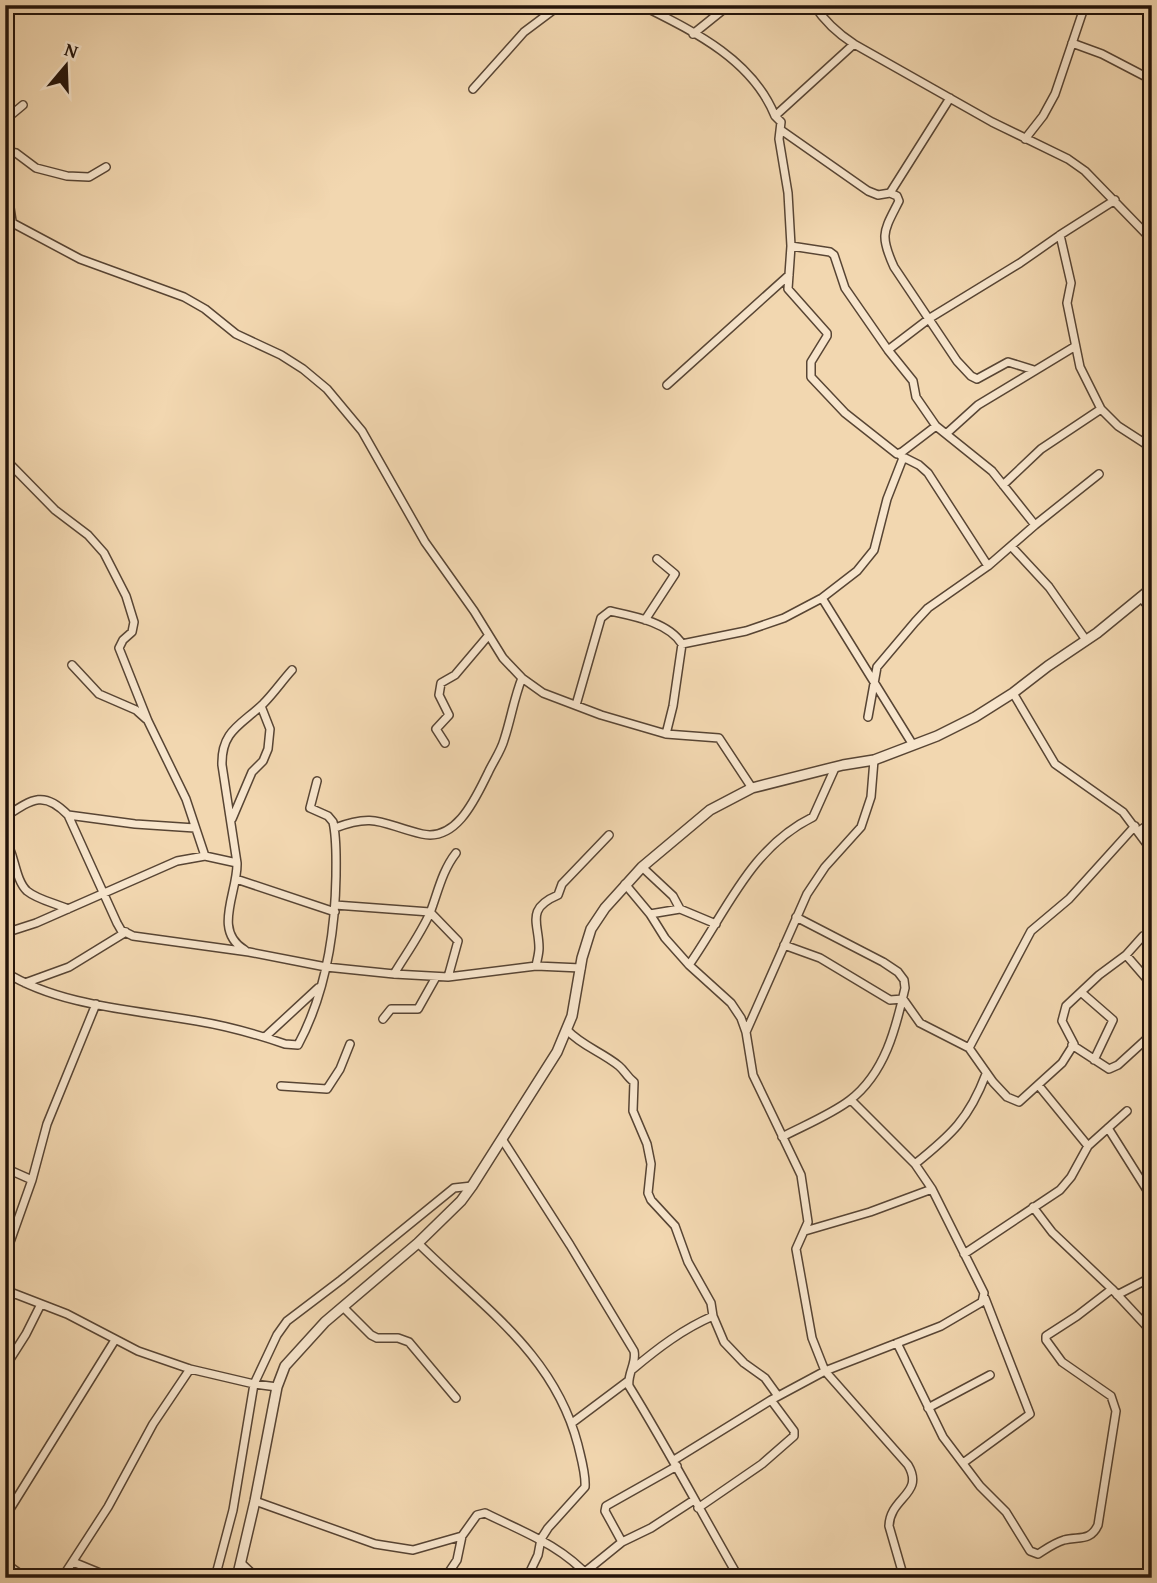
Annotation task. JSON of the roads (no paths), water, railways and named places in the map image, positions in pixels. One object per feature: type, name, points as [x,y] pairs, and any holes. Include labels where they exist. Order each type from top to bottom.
[{"type":"street","points":[[473,89],[524,32],[560,5]]},
{"type":"street","points":[[641,5],[735,59],[769,100],[775,116],[781,122],[779,142],[788,193],[791,246],[789,289],[827,334],[810,366],[812,380],[845,413],[891,451],[919,465],[928,473],[988,566]]},
{"type":"street","points":[[693,34],[729,5]]},
{"type":"street","points":[[814,5],[837,33],[854,44],[1077,165],[1115,200],[1152,240]]},
{"type":"street","points":[[1025,139],[1049,105],[1085,5]]},
{"type":"street","points":[[1072,43],[1102,54],[1152,80]]},
{"type":"street","points":[[775,116],[854,44]]},
{"type":"street","points":[[890,193],[950,98]]},
{"type":"street","points":[[5,120],[23,105]]},
{"type":"street","points":[[781,130],[873,194],[890,193],[897,196],[899,201],[884,231],[888,254],[957,361],[974,378],[984,376],[1008,362],[1034,370]]},
{"type":"street","points":[[5,151],[16,153],[36,168],[67,176],[89,177],[106,167]]},
{"type":"street","points":[[5,175],[9,220],[80,259],[184,297],[205,309],[236,334],[281,355],[303,369],[327,389],[362,431],[411,520],[444,571],[474,611],[503,658],[522,678],[543,693],[666,734],[719,738],[752,788]]},
{"type":"street","points":[[888,351],[930,318],[1115,200]]},
{"type":"street","points":[[1060,234],[1071,283],[1067,303],[1080,368],[1101,409],[1118,426],[1152,448]]},
{"type":"street","points":[[791,246],[833,253],[845,288],[888,351],[913,381],[916,397],[936,426],[976,457],[1035,524]]},
{"type":"street","points":[[667,385],[789,275]]},
{"type":"street","points":[[946,434],[972,410],[1074,347]]},
{"type":"street","points":[[1003,485],[1041,449],[1101,409]]},
{"type":"street","points":[[682,644],[746,631],[784,618],[822,598],[858,571],[874,551],[901,456],[936,426]]},
{"type":"street","points":[[5,459],[55,510],[98,545],[110,563],[126,596],[134,622],[132,632],[119,648],[148,721],[183,792],[205,856]]},
{"type":"street","points":[[868,717],[877,667],[929,608],[988,566],[1035,524],[1100,474]]},
{"type":"street","points":[[1011,546],[1049,587],[1086,640]]},
{"type":"street","points":[[645,620],[675,574],[657,559]]},
{"type":"street","points":[[237,1578],[255,1501],[276,1387],[285,1366],[310,1337],[461,1202],[557,1052],[572,1016],[591,929],[625,884],[710,810],[752,788],[874,760],[975,717],[1086,640],[1152,587]]},
{"type":"street","points":[[1140,597],[1152,610]]},
{"type":"street","points":[[822,598],[913,745]]},
{"type":"street","points":[[576,705],[598,627],[606,613],[610,611],[645,620],[662,627],[682,644],[666,734]]},
{"type":"street","points":[[445,743],[436,729],[449,715],[439,695],[441,683],[455,675],[488,636]]},
{"type":"street","points":[[72,666],[99,694],[136,710],[148,721]]},
{"type":"street","points":[[249,951],[236,944],[230,935],[228,922],[237,863],[222,750],[234,728],[261,706],[292,670]]},
{"type":"street","points":[[335,828],[351,821],[370,819],[425,835],[441,832],[457,823],[475,800],[500,750],[522,678]]},
{"type":"street","points":[[1013,693],[1055,764],[1111,801],[1137,828],[1152,851]]},
{"type":"street","points":[[231,821],[252,772],[263,761],[268,749],[270,729],[261,706]]},
{"type":"street","points":[[746,1032],[807,894],[825,867],[861,827],[871,797],[874,760]]},
{"type":"street","points":[[689,965],[759,857],[797,825],[813,817],[835,768]]},
{"type":"street","points":[[5,972],[25,983],[96,1004],[211,1024],[298,1045],[326,968],[335,909],[335,828],[328,816],[310,808],[317,781]]},
{"type":"street","points":[[5,804],[7,815],[39,798],[51,800],[68,815],[121,930],[144,938],[249,951],[326,968],[436,977],[536,966],[581,968]]},
{"type":"street","points":[[68,815],[135,824],[195,828]]},
{"type":"street","points":[[968,1048],[1031,931],[1069,899],[1137,828],[1152,821]]},
{"type":"street","points":[[536,966],[539,947],[536,918],[540,908],[545,901],[558,895],[562,884],[609,835]]},
{"type":"street","points":[[5,839],[24,888],[68,909]]},
{"type":"street","points":[[394,974],[418,937],[440,881],[456,853]]},
{"type":"street","points":[[5,933],[68,909],[177,861],[205,856],[237,863]]},
{"type":"street","points":[[642,867],[673,896],[680,909]]},
{"type":"street","points":[[236,879],[335,909],[430,912],[458,941],[448,977]]},
{"type":"street","points":[[625,884],[689,965],[731,1003],[741,1018],[753,1075],[801,1175],[808,1211],[805,1231],[798,1242],[797,1256],[812,1338],[825,1371],[908,1465],[913,1475],[913,1484],[892,1510],[889,1518],[904,1578]]},
{"type":"street","points":[[650,914],[680,909],[716,924]]},
{"type":"street","points":[[782,1137],[850,1100],[883,1060],[905,988],[904,980],[898,972],[796,917]]},
{"type":"street","points":[[25,983],[69,967],[126,932]]},
{"type":"street","points":[[902,999],[920,1023],[968,1048],[986,1074],[1013,1101],[1019,1102],[1062,1063],[1074,1044],[1064,1026],[1066,1006],[1099,975],[1126,955],[1143,936]]},
{"type":"street","points":[[784,945],[820,958],[890,1000],[902,999]]},
{"type":"street","points":[[1126,955],[1152,985]]},
{"type":"street","points":[[383,1019],[391,1009],[418,1009],[436,977]]},
{"type":"street","points":[[265,1037],[321,985]]},
{"type":"street","points":[[1082,993],[1113,1020],[1106,1040],[1094,1060]]},
{"type":"street","points":[[5,1256],[32,1180],[47,1124],[96,1004]]},
{"type":"street","points":[[445,1578],[457,1560],[462,1536],[480,1513],[541,1539],[572,1559],[588,1575],[622,1542],[696,1504],[762,1464],[794,1436],[794,1431],[765,1378],[744,1363],[724,1342],[713,1316],[712,1303],[688,1262],[675,1226],[650,1200],[648,1193],[652,1164],[633,1111],[634,1082],[618,1065],[574,1038],[567,1030]]},
{"type":"street","points":[[1072,1045],[1104,1067],[1113,1068],[1152,1034]]},
{"type":"street","points":[[281,1086],[327,1089],[340,1069],[349,1044]]},
{"type":"street","points":[[915,1164],[950,1136],[975,1100],[986,1074]]},
{"type":"street","points":[[1039,1086],[1088,1146]]},
{"type":"street","points":[[850,1100],[915,1164],[932,1189],[984,1293],[1030,1414],[963,1463]]},
{"type":"street","points":[[964,1254],[1060,1190],[1071,1177],[1088,1146],[1127,1111]]},
{"type":"street","points":[[1108,1128],[1152,1198]]},
{"type":"street","points":[[502,1139],[634,1351],[633,1369],[628,1381],[572,1423]]},
{"type":"street","points":[[5,1168],[32,1180]]},
{"type":"street","points":[[215,1578],[233,1510],[254,1384],[286,1321],[454,1188],[472,1186]]},
{"type":"street","points":[[805,1231],[870,1212],[932,1189]]},
{"type":"street","points":[[1033,1208],[1052,1232],[1115,1292],[1152,1332]]},
{"type":"street","points":[[418,1243],[510,1329],[549,1376],[572,1423],[585,1487],[548,1528],[541,1539],[538,1555],[527,1578]]},
{"type":"street","points":[[897,1343],[943,1437],[980,1486],[1006,1512],[1033,1554],[1038,1554],[1061,1541],[1089,1538],[1094,1533],[1098,1525],[1115,1426],[1115,1402],[1100,1387],[1062,1362],[1046,1340],[1048,1333],[1115,1292],[1152,1277]]},
{"type":"street","points":[[5,1306],[9,1292],[79,1319],[138,1351],[190,1369],[276,1387]]},
{"type":"street","points":[[622,1542],[605,1511],[606,1506],[775,1398],[825,1371],[941,1326],[985,1298]]},
{"type":"street","points":[[5,1367],[41,1304]]},
{"type":"street","points":[[343,1307],[371,1335],[409,1342],[456,1398]]},
{"type":"street","points":[[633,1369],[665,1343],[713,1316]]},
{"type":"street","points":[[5,1517],[115,1340]]},
{"type":"street","points":[[62,1578],[108,1507],[141,1445],[190,1369]]},
{"type":"street","points":[[928,1408],[990,1375]]},
{"type":"street","points":[[628,1381],[739,1578]]},
{"type":"street","points":[[255,1501],[342,1533],[396,1549],[413,1550],[462,1536]]},
{"type":"street","points":[[73,1562],[112,1578]]},
{"type":"street","points":[[5,1563],[26,1578]]},
{"type":"street","points":[[241,1563],[257,1578]]}]
